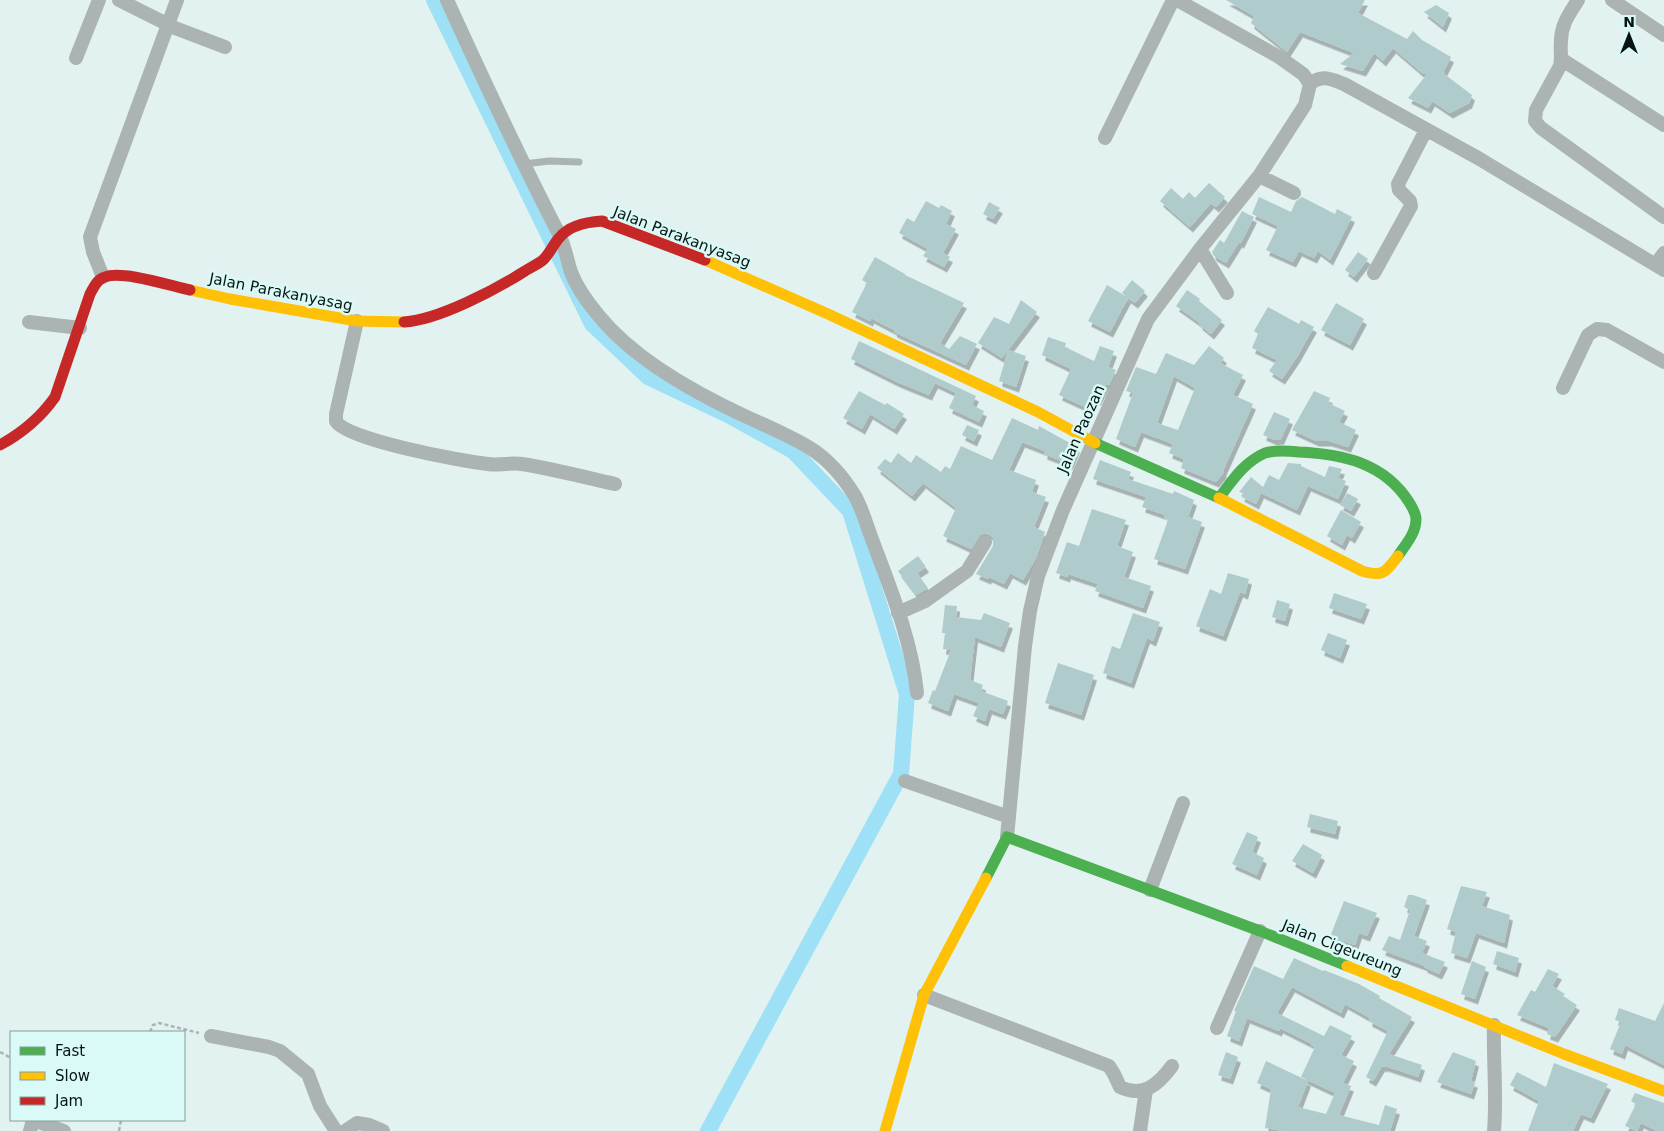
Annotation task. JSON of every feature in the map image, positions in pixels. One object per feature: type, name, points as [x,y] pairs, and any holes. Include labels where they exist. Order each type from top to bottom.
[{"type":"street","points":[[76,58],[99,0]]},
{"type":"street","points":[[119,0],[168,24],[225,47]]},
{"type":"street","points":[[0,445],[10,440],[25,427],[49,406],[55,397],[90,294],[96,284],[104,277],[93,252],[90,237],[177,0]]},
{"type":"street","points":[[447,0],[548,216],[572,275],[582,293],[600,317],[624,342],[700,394],[784,434],[824,458],[840,475],[856,497],[898,613],[915,671],[917,693]]},
{"type":"street","points":[[1105,138],[1173,0]]},
{"type":"street","points":[[1177,0],[1279,57],[1303,74],[1310,84],[1316,79],[1324,77],[1338,82],[1478,158],[1660,267],[1664,253]]},
{"type":"street","points":[[1578,0],[1565,21],[1562,30],[1561,59],[1557,71],[1536,110],[1535,121],[1664,217]]},
{"type":"street","points":[[1612,0],[1664,36]]},
{"type":"street","points":[[1561,59],[1664,125]]},
{"type":"street","name":"Jalan Paozan","points":[[1007,837],[1030,611],[1038,576],[1063,510],[1148,319],[1200,249],[1259,176],[1305,105],[1310,84]]},
{"type":"street","points":[[1374,273],[1411,206],[1410,201],[1399,190],[1398,184],[1426,130]]},
{"type":"street","points":[[1259,176],[1294,193]]},
{"type":"street","name":"Jalan Parakanyasag","points":[[104,277],[111,275],[144,279],[230,299],[357,321],[407,322],[431,316],[463,304],[506,283],[544,259],[558,239],[569,229],[595,221],[613,224],[710,262],[828,314],[1038,412],[1093,442],[1219,498],[1369,574],[1377,575],[1387,571],[1412,536],[1416,518],[1400,487],[1372,467],[1342,456],[1326,454],[1284,452],[1266,454],[1245,467],[1219,498]]},
{"type":"street","points":[[1200,249],[1227,293]]},
{"type":"street","points":[[357,321],[336,414],[336,421],[341,428],[367,438],[444,458],[487,464],[520,464],[615,484]]},
{"type":"street","points":[[29,322],[80,328]]},
{"type":"street","points":[[1563,388],[1588,335],[1597,329],[1607,330],[1664,362]]},
{"type":"street","points":[[898,613],[925,601],[966,571],[984,542]]},
{"type":"street","points":[[905,781],[1009,816]]},
{"type":"street","points":[[1150,890],[1183,803]]},
{"type":"street","points":[[885,1131],[924,995],[1007,837]]},
{"type":"street","name":"Jalan Cigeureung","points":[[1007,837],[1260,931],[1564,1054],[1664,1092]]},
{"type":"street","points":[[1217,1028],[1260,931]]},
{"type":"street","points":[[924,995],[1109,1066],[1120,1087],[1129,1091],[1146,1090],[1163,1078],[1172,1066]]},
{"type":"street","points":[[1494,1025],[1493,1050],[1496,1108],[1494,1131]]},
{"type":"street","points":[[211,1036],[275,1049],[290,1059],[308,1074],[320,1106],[336,1131]]},
{"type":"street","points":[[1140,1131],[1146,1090]]},
{"type":"street","points":[[35,1121],[64,1131]]},
{"type":"street","points":[[345,1131],[357,1123],[369,1124],[383,1131]]},
{"type":"lane","points":[[523,164],[549,161],[580,162]]},
{"type":"path","points":[[150,1031],[153,1025],[159,1022],[211,1036]]},
{"type":"building","points":[[1226,0],[1365,0],[1358,13],[1407,39],[1413,31],[1422,40],[1451,57],[1443,73],[1472,95],[1469,103],[1450,113],[1432,101],[1428,108],[1408,98],[1427,74],[1422,73],[1393,48],[1383,61],[1374,53],[1363,71],[1340,64],[1354,53],[1300,32],[1287,52],[1251,23],[1254,16]]},
{"type":"building","points":[[1436,5],[1449,13],[1443,27],[1424,12]]},
{"type":"building","points":[[1209,183],[1225,197],[1216,207],[1211,203],[1190,227],[1160,201],[1171,188],[1183,199],[1189,192],[1195,198]]},
{"type":"building","points":[[1259,197],[1291,212],[1296,201],[1302,197],[1335,214],[1337,209],[1352,217],[1330,260],[1318,251],[1314,258],[1299,251],[1293,262],[1266,250],[1278,226],[1252,214]]},
{"type":"building","points":[[926,201],[939,208],[941,205],[952,211],[946,224],[956,229],[943,253],[950,257],[944,267],[923,256],[928,249],[899,233],[907,218],[914,222]]},
{"type":"building","points":[[989,202],[1000,208],[993,219],[983,214]]},
{"type":"building","points":[[1242,211],[1254,217],[1241,243],[1239,242],[1226,263],[1214,256],[1212,252],[1220,240],[1224,243]]},
{"type":"building","points":[[1358,252],[1368,259],[1354,277],[1345,270]]},
{"type":"building","points":[[875,257],[905,275],[964,303],[940,343],[949,349],[960,336],[977,344],[966,365],[894,332],[894,330],[871,318],[870,321],[852,312],[867,283],[862,280]]},
{"type":"building","points":[[1132,280],[1145,291],[1135,303],[1128,298],[1110,332],[1088,321],[1107,285],[1127,297],[1122,293]]},
{"type":"building","points":[[1187,290],[1200,299],[1199,301],[1222,320],[1211,334],[1200,323],[1176,306]]},
{"type":"building","points":[[1021,300],[1037,312],[1002,358],[978,343],[994,317],[1009,324]]},
{"type":"building","points":[[1336,303],[1364,319],[1350,345],[1321,330]]},
{"type":"building","points":[[1268,307],[1299,324],[1301,320],[1314,327],[1282,379],[1269,371],[1277,360],[1252,348],[1258,334],[1254,331]]},
{"type":"building","points":[[1048,337],[1066,343],[1065,347],[1094,361],[1100,346],[1114,351],[1108,367],[1116,370],[1109,385],[1106,384],[1098,400],[1090,396],[1085,407],[1059,395],[1071,369],[1042,355]]},
{"type":"building","points":[[859,341],[976,396],[972,405],[984,411],[979,422],[949,408],[956,393],[935,383],[929,395],[897,382],[851,359]]},
{"type":"building","points":[[1209,346],[1224,358],[1220,363],[1243,375],[1233,395],[1253,404],[1224,472],[1216,482],[1181,468],[1184,459],[1169,453],[1173,444],[1141,432],[1135,447],[1116,439],[1133,393],[1126,391],[1136,367],[1156,374],[1166,353],[1194,365]],"holes":[[[1174,376],[1195,388],[1178,430],[1157,423]]]},
{"type":"building","points":[[1008,350],[1026,356],[1016,387],[999,381]]},
{"type":"building","points":[[859,391],[885,405],[887,403],[904,414],[894,429],[870,414],[862,429],[843,418]]},
{"type":"building","points":[[1314,391],[1330,398],[1328,403],[1345,411],[1339,422],[1356,430],[1348,447],[1329,441],[1316,441],[1292,430]]},
{"type":"building","points":[[1274,412],[1290,419],[1281,439],[1274,440],[1263,435]]},
{"type":"building","points":[[1012,418],[1038,430],[1039,426],[1077,447],[1070,464],[1044,454],[1045,451],[1022,442],[1009,470],[1036,480],[1032,492],[1046,497],[1034,527],[1045,532],[1036,558],[1023,580],[1010,573],[1004,584],[989,577],[988,579],[976,574],[993,546],[993,538],[990,535],[985,533],[980,535],[971,549],[943,536],[956,508],[923,483],[912,496],[877,468],[885,459],[891,463],[898,453],[911,463],[916,455],[941,472],[945,466],[950,469],[961,446],[992,460]]},
{"type":"building","points":[[967,425],[979,430],[974,441],[962,435]]},
{"type":"building","points":[[1100,460],[1131,472],[1128,479],[1173,494],[1174,491],[1194,500],[1188,517],[1202,522],[1185,569],[1154,559],[1168,520],[1164,518],[1165,515],[1142,507],[1146,497],[1093,479]]},
{"type":"building","points":[[1288,463],[1301,464],[1301,466],[1325,477],[1329,466],[1342,469],[1338,478],[1346,481],[1338,499],[1308,486],[1297,510],[1261,493],[1256,504],[1241,496],[1243,493],[1239,492],[1251,477],[1263,487],[1269,475],[1279,480]]},
{"type":"building","points":[[1347,493],[1358,499],[1351,511],[1340,505]]},
{"type":"building","points":[[1092,509],[1126,520],[1117,546],[1133,552],[1124,577],[1151,586],[1143,608],[1095,591],[1098,584],[1068,574],[1067,577],[1056,573],[1067,542],[1079,546]]},
{"type":"building","points":[[1341,510],[1361,522],[1352,538],[1347,535],[1342,545],[1327,536]]},
{"type":"building","points":[[918,556],[926,567],[917,573],[928,588],[916,595],[898,571]]},
{"type":"building","points":[[1228,573],[1249,579],[1245,594],[1240,592],[1223,636],[1196,626],[1210,589],[1221,594]]},
{"type":"building","points":[[1334,593],[1367,604],[1361,619],[1329,608]]},
{"type":"building","points":[[1277,600],[1290,604],[1285,621],[1272,617]]},
{"type":"building","points":[[945,605],[957,606],[956,617],[981,620],[984,613],[1010,623],[1001,647],[975,637],[970,680],[983,685],[981,691],[1008,701],[1003,714],[989,709],[985,721],[973,716],[979,703],[954,694],[948,711],[928,703],[933,690],[935,691],[951,650],[943,649],[945,633],[942,633]]},
{"type":"building","points":[[1133,613],[1160,622],[1153,641],[1147,638],[1131,683],[1103,673],[1112,646],[1120,649]]},
{"type":"building","points":[[1328,633],[1347,640],[1340,658],[1321,650]]},
{"type":"building","points":[[1058,663],[1094,675],[1081,715],[1045,703]]},
{"type":"building","points":[[1310,814],[1338,821],[1335,834],[1307,827]]},
{"type":"building","points":[[1247,832],[1258,837],[1252,852],[1264,858],[1257,875],[1232,864]]},
{"type":"building","points":[[1303,844],[1322,855],[1313,873],[1292,861]]},
{"type":"building","points":[[1461,886],[1487,892],[1482,906],[1510,915],[1504,943],[1476,933],[1467,958],[1451,953],[1456,932],[1447,929]]},
{"type":"building","points":[[1408,895],[1427,900],[1414,936],[1427,941],[1422,953],[1445,962],[1439,974],[1425,966],[1382,950],[1389,936],[1400,940],[1410,910],[1404,907]]},
{"type":"building","points":[[1344,901],[1377,913],[1367,936],[1359,933],[1355,945],[1330,937]]},
{"type":"building","points":[[1497,951],[1519,958],[1515,972],[1493,964]]},
{"type":"building","points":[[1294,958],[1359,984],[1412,1017],[1389,1054],[1422,1065],[1418,1077],[1382,1066],[1373,1081],[1366,1077],[1388,1031],[1369,1021],[1370,1018],[1345,1004],[1341,1013],[1292,987],[1277,1013],[1324,1036],[1330,1025],[1352,1036],[1341,1055],[1354,1061],[1343,1083],[1351,1086],[1339,1115],[1379,1125],[1385,1105],[1397,1109],[1390,1131],[1283,1131],[1265,1128],[1271,1089],[1257,1083],[1266,1061],[1308,1081],[1298,1107],[1326,1114],[1335,1093],[1301,1077],[1315,1047],[1312,1044],[1280,1028],[1279,1031],[1247,1018],[1239,1041],[1227,1036],[1236,1011],[1234,1011],[1254,966],[1283,979]]},
{"type":"building","points":[[1472,961],[1486,967],[1475,999],[1461,994]]},
{"type":"building","points":[[1548,969],[1559,974],[1552,986],[1577,1005],[1555,1037],[1547,1034],[1549,1028],[1517,1015],[1531,990],[1535,992]]},
{"type":"building","points":[[1664,1003],[1664,1065],[1625,1045],[1622,1054],[1610,1049],[1621,1022],[1615,1020],[1619,1008],[1655,1021]]},
{"type":"building","points":[[1226,1052],[1238,1057],[1230,1079],[1218,1075]]},
{"type":"building","points":[[1453,1052],[1476,1061],[1471,1081],[1475,1082],[1471,1094],[1437,1082]]},
{"type":"building","points":[[1554,1063],[1608,1084],[1591,1118],[1581,1114],[1573,1131],[1528,1131],[1539,1101],[1510,1085],[1517,1072],[1546,1087]]},
{"type":"building","points":[[1635,1093],[1664,1103],[1664,1131],[1657,1131],[1641,1123],[1637,1131],[1625,1126],[1636,1104],[1631,1101]]},
{"type":"waterway","points":[[434,0],[592,324],[648,377],[730,416],[793,451],[850,511],[907,694],[901,774],[708,1131]]},
{"type":"traffic: fast","points":[[1095,443],[1219,498],[1251,461],[1273,451],[1331,455],[1361,463],[1387,478],[1399,489],[1415,512],[1416,524],[1414,530],[1398,556]]},
{"type":"traffic: fast","points":[[986,878],[1007,837],[1260,931],[1347,966]]},
{"type":"traffic: slow","points":[[705,260],[828,314],[1038,412],[1095,443]]},
{"type":"traffic: slow","points":[[190,290],[230,299],[357,321],[404,322]]},
{"type":"traffic: slow","points":[[1219,498],[1362,571],[1375,574],[1383,572],[1398,556]]},
{"type":"traffic: slow","points":[[885,1131],[924,995],[986,878]]},
{"type":"traffic: slow","points":[[1347,966],[1564,1054],[1664,1091]]},
{"type":"traffic: jam","points":[[404,322],[433,316],[466,303],[498,287],[540,262],[564,233],[585,223],[602,221],[705,260]]},
{"type":"traffic: jam","points":[[0,445],[30,424],[55,397],[90,294],[100,280],[113,275],[134,277],[190,290]]}]
